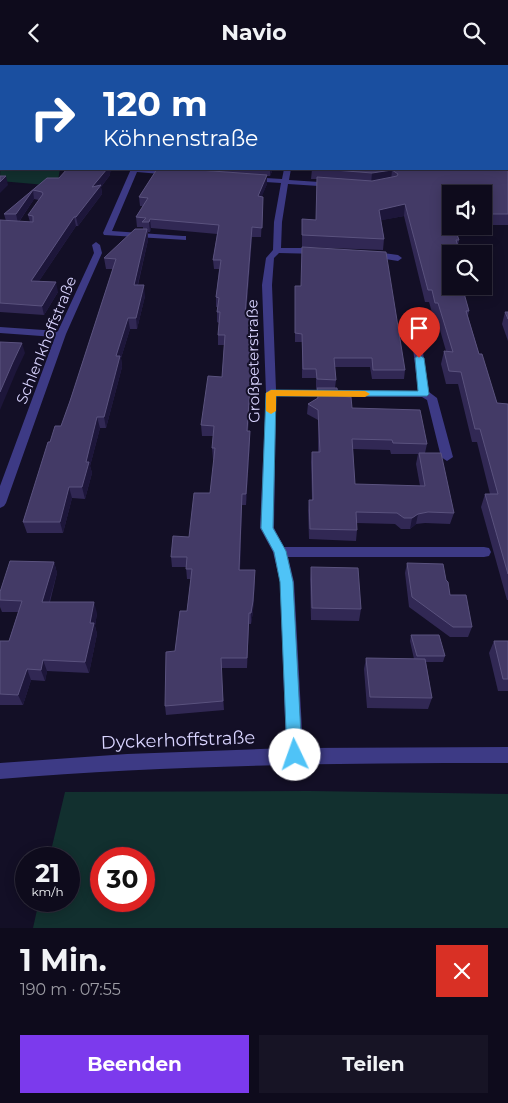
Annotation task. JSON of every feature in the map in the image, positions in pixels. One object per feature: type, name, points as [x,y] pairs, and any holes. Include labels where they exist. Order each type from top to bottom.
[{"type":"street","points":[[179,174],[135,170],[106,233],[183,239]]},
{"type":"street","name":"Großpeterstraße","points":[[287,170],[278,222],[276,250],[270,258],[267,285],[271,393],[267,528],[280,551],[287,582],[295,755]]},
{"type":"street","points":[[238,178],[342,186]]},
{"type":"street","name":"Schlenkhoffstraße","points":[[0,503],[61,334],[98,253],[96,245]]},
{"type":"street","points":[[276,250],[332,252]]},
{"type":"street","points":[[360,253],[398,258]]},
{"type":"street","points":[[415,322],[424,394]]},
{"type":"street","points":[[0,330],[61,334]]},
{"type":"street","points":[[271,393],[424,394],[432,398],[447,457]]},
{"type":"street","points":[[280,551],[484,552]]},
{"type":"street","name":"Dyckerhoffstraße","points":[[0,771],[73,764],[295,755],[508,755]]},
{"type":"green space","points":[[0,170],[60,170],[57,186],[0,181]]},
{"type":"green space","points":[[309,791],[508,794],[508,928],[33,928],[37,912],[80,912],[80,847],[52,847],[65,792]]},
{"type":"building","points":[[66,170],[106,170],[92,187],[101,185],[76,217],[74,217],[31,281],[56,282],[42,306],[0,303],[0,220],[33,222],[33,216],[28,215],[43,194],[42,192],[33,190],[16,214],[4,214],[47,178],[59,178]]},
{"type":"building","points":[[156,170],[199,170],[267,175],[258,196],[263,197],[262,228],[252,227],[245,316],[252,316],[251,349],[257,349],[256,371],[251,371],[247,431],[250,431],[246,494],[242,494],[239,570],[255,570],[253,601],[251,613],[249,613],[247,658],[221,658],[223,701],[165,706],[166,652],[175,651],[180,611],[187,611],[192,569],[186,569],[187,557],[171,557],[173,536],[189,537],[194,493],[210,493],[215,448],[212,448],[214,426],[201,425],[208,376],[222,377],[225,335],[218,335],[220,312],[217,312],[219,298],[216,297],[221,260],[213,260],[219,225],[150,219],[149,222],[142,222],[146,218],[136,217],[148,198],[139,197]]},
{"type":"building","points":[[334,170],[392,170],[372,173]]},
{"type":"building","points":[[392,170],[508,170],[508,214],[492,214],[492,185],[442,185],[442,235],[457,235],[459,240],[456,240],[458,245],[442,245],[442,295],[465,295],[469,311],[466,311],[497,403],[508,404],[508,574],[485,494],[498,494],[480,429],[475,429],[461,372],[449,371],[444,351],[453,352],[438,303],[435,303],[432,290],[428,290],[405,204],[379,210],[384,239],[302,235],[302,219],[316,220],[317,177],[372,181],[397,176],[398,174]]},
{"type":"building","points":[[0,176],[6,176],[0,182]]},
{"type":"building","points":[[135,229],[147,229],[134,285],[144,285],[136,318],[128,318],[116,356],[120,356],[104,417],[97,417],[86,462],[89,462],[82,487],[69,487],[60,522],[23,522],[48,442],[50,442],[55,426],[61,426],[70,401],[116,259],[104,258]]},
{"type":"building","points":[[302,247],[386,252],[405,370],[373,370],[372,358],[334,358],[336,380],[317,379],[316,369],[303,369],[302,334],[295,333],[295,286],[301,286]]},
{"type":"building","points":[[0,342],[22,343],[0,392]]},
{"type":"building","points":[[317,388],[337,388],[338,396],[351,397],[352,408],[420,410],[427,444],[393,443],[392,440],[352,439],[355,484],[425,486],[419,453],[441,453],[454,513],[428,512],[418,514],[412,518],[404,518],[397,513],[356,512],[357,530],[310,529],[309,500],[313,500],[312,452],[320,452],[318,410],[308,404],[318,398]]},
{"type":"building","points":[[10,561],[54,562],[42,602],[94,602],[90,623],[94,623],[85,662],[43,660],[41,670],[27,669],[18,695],[0,694],[0,641],[9,641],[22,601],[0,600],[0,592]]},
{"type":"building","points":[[407,563],[443,564],[450,595],[466,595],[472,627],[453,627],[412,597]]},
{"type":"building","points":[[311,567],[358,568],[361,609],[312,608]]},
{"type":"building","points":[[411,635],[439,635],[445,656],[417,656]]},
{"type":"building","points":[[494,641],[508,641],[508,679],[503,679]]},
{"type":"building","points":[[366,658],[425,659],[432,698],[370,697]]},
{"type":"slow traffic","points":[[271,411],[271,393],[365,394]]},
{"type":"route","points":[[295,755],[287,582],[280,551],[267,528],[271,393],[424,394],[419,358]]}]
